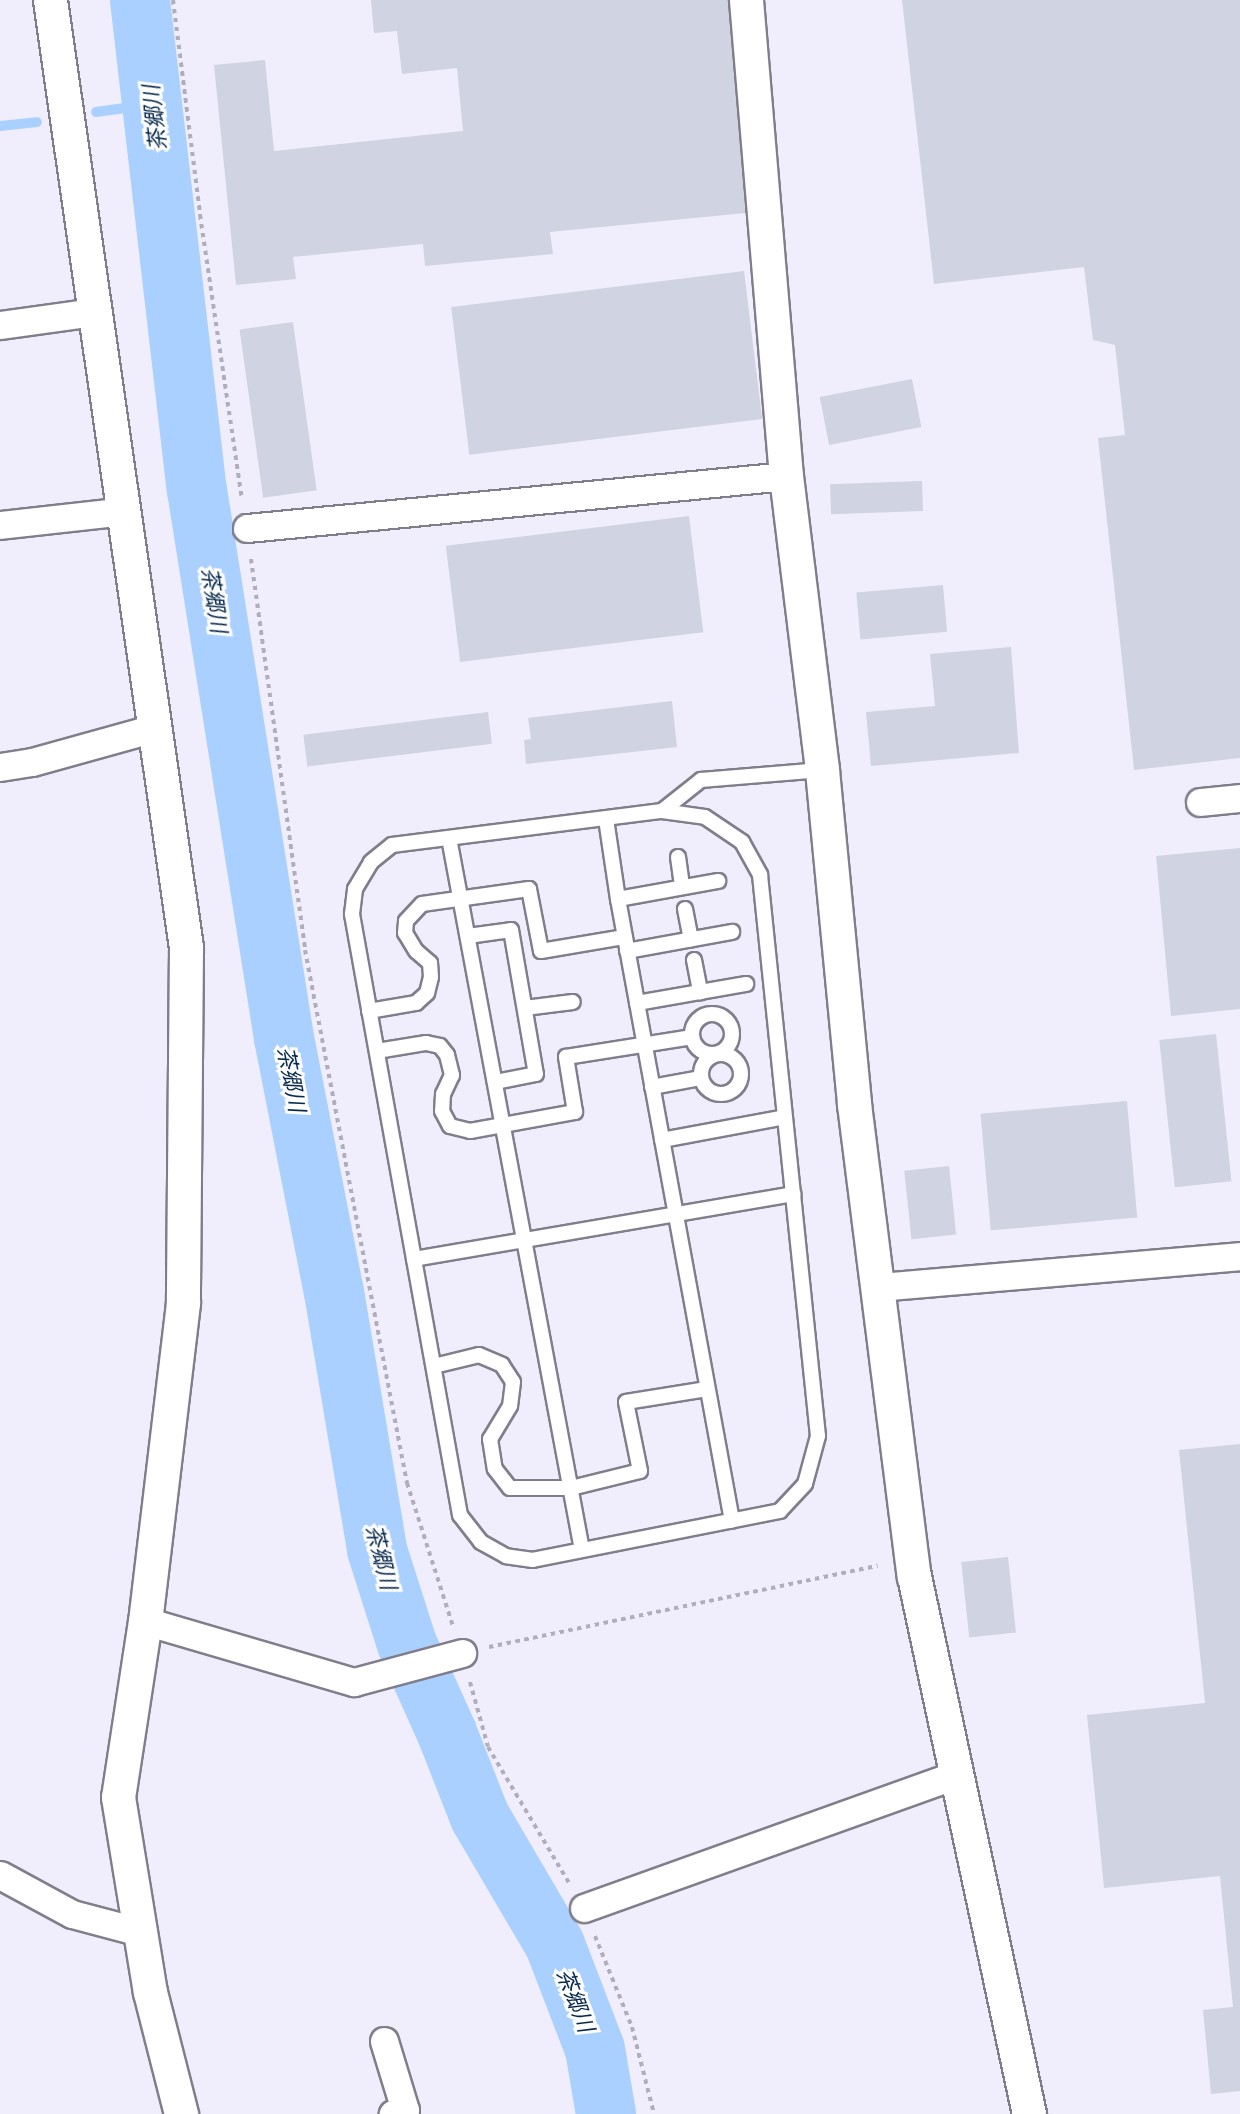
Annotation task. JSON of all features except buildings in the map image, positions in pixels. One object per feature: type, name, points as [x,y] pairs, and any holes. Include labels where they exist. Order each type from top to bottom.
[{"type":"street","points":[[50,0],[186,947],[183,1303],[145,1621],[118,1797],[150,1992],[181,2114]]},
{"type":"street","points":[[746,0],[786,476],[822,770],[854,1104],[912,1560],[1029,2114]]},
{"type":"street","points":[[0,325],[94,312]]},
{"type":"street","points":[[247,528],[786,476]]},
{"type":"street","points":[[0,525],[124,511]]},
{"type":"street","points":[[0,767],[32,762],[155,728]]},
{"type":"street","points":[[1200,802],[1240,798]]},
{"type":"street","points":[[879,1287],[1240,1256]]},
{"type":"street","points":[[145,1621],[354,1682],[462,1653]]},
{"type":"street","points":[[584,1908],[957,1775]]},
{"type":"street","points":[[0,1875],[72,1914],[140,1932]]},
{"type":"street","points":[[384,2041],[405,2110],[393,2114]]},
{"type":"lane","points":[[662,812],[701,780],[822,770]]},
{"type":"lane","points":[[662,812],[705,817],[742,842],[760,875],[818,1436],[805,1484],[780,1511],[533,1560],[506,1556],[481,1542],[460,1515],[352,914],[355,889],[371,862],[392,845],[662,812]]},
{"type":"lane","points":[[606,819],[636,1003],[732,1521]]},
{"type":"lane","points":[[449,838],[582,1550]]},
{"type":"lane","points":[[678,857],[682,887]]},
{"type":"lane","points":[[618,899],[718,881]]},
{"type":"lane","points":[[369,1011],[416,1003],[427,993],[430,963],[409,941],[406,921],[422,903],[529,890],[541,951],[692,939],[732,932]]},
{"type":"lane","points":[[686,909],[692,939]]},
{"type":"lane","points":[[468,936],[511,930],[536,1074],[495,1082]]},
{"type":"lane","points":[[694,960],[700,992]]},
{"type":"lane","points":[[636,1003],[746,984]]},
{"type":"lane","points":[[525,1008],[573,1002]]},
{"type":"lane","points":[[377,1051],[426,1043],[440,1046],[447,1055],[452,1075],[442,1102],[442,1111],[450,1126],[470,1131],[575,1112],[566,1057],[692,1037]]},
{"type":"lane","points":[[652,1087],[701,1078]]},
{"type":"lane","points":[[662,1140],[785,1117]]},
{"type":"lane","points":[[414,1259],[793,1194]]},
{"type":"lane","points":[[434,1366],[479,1355],[502,1365],[513,1382],[510,1406],[490,1439],[495,1469],[510,1488],[571,1488],[640,1471],[626,1402],[707,1389]]},
{"type":"path","points":[[173,0],[200,214],[247,528],[307,962],[407,1483],[462,1653],[488,1747],[584,1908],[632,2027],[654,2114]]},
{"type":"path","points":[[462,1653],[912,1560]]},
{"type":"waterway","name":"茶郷川","points":[[140,0],[197,490],[284,1038],[334,1292],[377,1550],[407,1644],[447,1733],[480,1817],[555,1945],[595,2049],[606,2114]]},
{"type":"waterway","points":[[96,112],[153,104]]},
{"type":"waterway","points":[[0,126],[37,122]]}]
